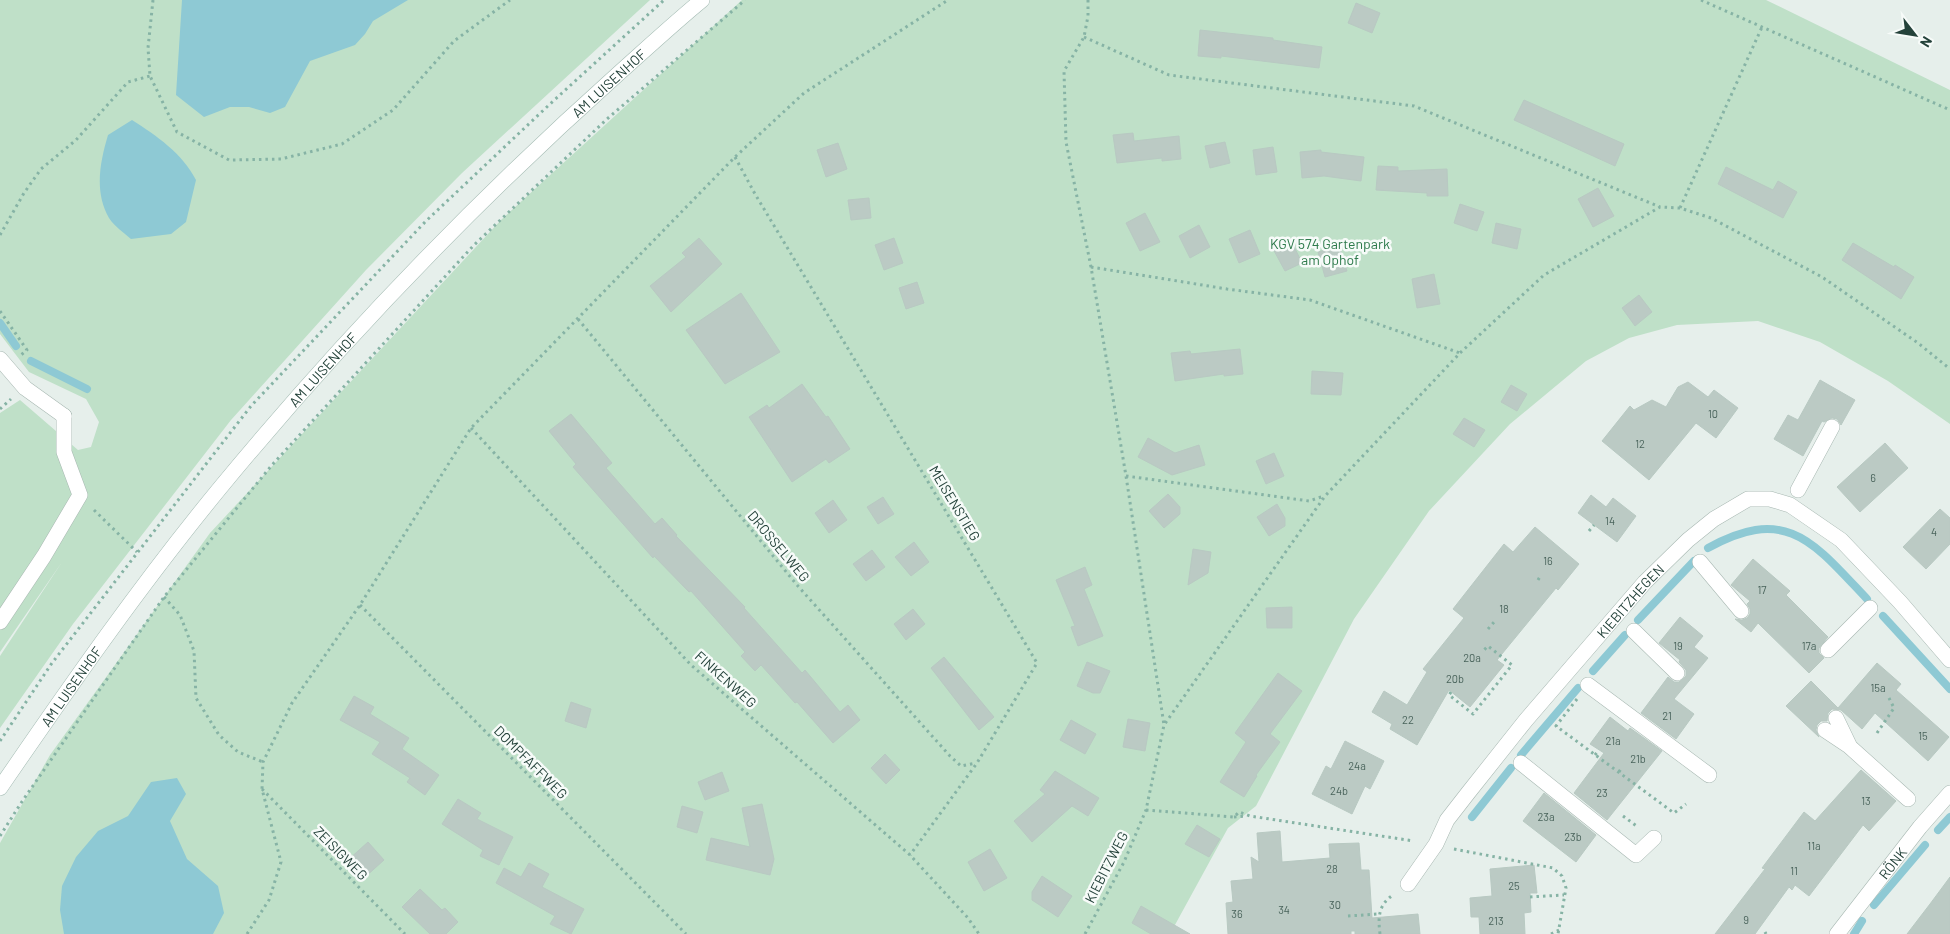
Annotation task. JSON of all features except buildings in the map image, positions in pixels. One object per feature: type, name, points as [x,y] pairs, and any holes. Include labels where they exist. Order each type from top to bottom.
[{"type":"street","name":"AM LUISENHOF","points":[[0,788],[74,678],[186,532],[219,490],[320,372],[416,268],[478,205],[582,107],[702,0]]},
{"type":"street","points":[[0,359],[25,388],[64,416],[64,452],[80,495],[44,556],[0,622]]},
{"type":"street","points":[[1798,490],[1832,427]]},
{"type":"street","name":"KIEBITZHEGEN","points":[[1408,884],[1436,844],[1447,820],[1497,756],[1645,582],[1688,540],[1714,519],[1748,499],[1770,499],[1790,505],[1841,540],[1900,602],[1950,660]]},
{"type":"street","points":[[1700,562],[1741,611]]},
{"type":"street","points":[[1828,650],[1870,608]]},
{"type":"street","points":[[1634,631],[1677,673]]},
{"type":"street","points":[[1588,685],[1710,776]]},
{"type":"street","points":[[1836,718],[1850,747]]},
{"type":"street","points":[[1825,730],[1850,747],[1908,799]]},
{"type":"street","points":[[1523,767],[1588,815],[1636,860],[1648,834]]},
{"type":"street","name":"RÖNK","points":[[1837,934],[1920,827],[1950,793]]},
{"type":"path","points":[[153,0],[148,48],[150,76],[177,132],[229,160],[281,158],[342,144],[393,110],[454,41],[510,0]]},
{"type":"path","points":[[0,836],[164,597],[272,465],[474,245],[607,119],[745,0]]},
{"type":"path","points":[[247,934],[269,900],[281,862],[262,789],[263,762],[292,704],[360,605],[471,428],[735,157],[804,93],[948,0]]},
{"type":"path","points":[[1088,0],[1088,16],[1084,37],[1064,71],[1066,142],[1091,267],[1126,476],[1164,725]]},
{"type":"path","points":[[1701,0],[1950,110]]},
{"type":"path","points":[[1680,208],[1762,27]]},
{"type":"path","points":[[1084,37],[1169,75],[1414,106],[1660,207],[1680,208],[1711,218],[1822,277],[1918,343],[1950,368]]},
{"type":"path","points":[[0,235],[24,193],[41,169],[76,140],[128,82],[150,76]]},
{"type":"path","name":"MEISENSTIEG","points":[[735,157],[755,194],[1037,663],[977,763],[910,856]]},
{"type":"path","points":[[1164,725],[1325,496],[1460,353],[1544,275],[1660,207]]},
{"type":"path","points":[[1091,267],[1310,300],[1460,353]]},
{"type":"path","points":[[0,311],[27,350]]},
{"type":"path","name":"DROSSELWEG","points":[[578,319],[796,585],[937,742],[961,766],[977,763]]},
{"type":"path","name":"FINKENWEG","points":[[471,428],[691,665],[910,856],[968,918],[979,934]]},
{"type":"path","points":[[1126,476],[1309,501],[1325,496]]},
{"type":"path","points":[[80,495],[137,552]]},
{"type":"path","points":[[1589,531],[1594,525]]},
{"type":"path","points":[[1538,580],[1541,575]]},
{"type":"path","points":[[164,597],[180,615],[194,651],[196,698],[219,734],[238,752],[263,762]]},
{"type":"path","name":"DOMPFAFFWEG","points":[[360,605],[686,934]]},
{"type":"path","points":[[1488,629],[1495,621]]},
{"type":"path","points":[[1452,692],[1449,694],[1473,714],[1512,665],[1488,646],[1484,650]]},
{"type":"path","points":[[1588,685],[1556,726],[1674,813],[1686,804]]},
{"type":"path","points":[[1877,733],[1894,708],[1889,698]]},
{"type":"path","name":"KIEBITZWEG","points":[[1085,934],[1124,862],[1146,810],[1164,725]]},
{"type":"path","points":[[1595,755],[1599,750]]},
{"type":"path","points":[[1619,772],[1622,767]]},
{"type":"path","name":"ZEISIGWEG","points":[[262,789],[405,934]]},
{"type":"path","points":[[1146,810],[1234,817],[1239,812],[1250,816],[1436,844],[1554,868],[1562,876],[1566,888],[1558,932],[1551,934]]},
{"type":"path","points":[[1621,815],[1648,834]]},
{"type":"path","points":[[1380,934],[1378,914],[1387,899],[1408,884]]},
{"type":"path","points":[[1530,897],[1564,895]]},
{"type":"path","points":[[1348,916],[1378,914]]},
{"type":"green space","points":[[0,0],[650,0],[462,173],[366,270],[231,420],[73,624],[0,728],[0,656],[62,562],[0,652],[0,413],[20,400],[78,450],[91,447],[99,422],[86,399],[29,372],[0,334]]},
{"type":"green space","name":"KGV 574 Gartenpark am Ophof","points":[[742,0],[1766,0],[1950,90],[1950,424],[1888,381],[1820,342],[1758,321],[1677,325],[1629,338],[1586,361],[1510,424],[1429,511],[1354,619],[1256,806],[1228,828],[1170,934],[0,934],[0,843],[50,755],[210,533],[501,220]]},
{"type":"water","points":[[182,0],[408,0],[373,21],[355,45],[310,61],[285,107],[270,113],[249,107],[230,107],[204,117],[176,95]]},
{"type":"water","points":[[132,120],[160,139],[176,153],[184,161],[196,180],[186,222],[171,234],[131,239],[111,221],[104,208],[101,198],[100,177],[108,135]]},
{"type":"water","points":[[177,778],[186,794],[170,821],[187,859],[218,886],[224,913],[213,934],[64,934],[60,910],[62,886],[76,857],[98,831],[128,816],[151,782]]},
{"type":"waterway","points":[[0,323],[16,346]]},
{"type":"waterway","points":[[31,361],[87,389]]},
{"type":"waterway","points":[[1708,548],[1735,535],[1759,530],[1779,530],[1797,536],[1814,547],[1831,561],[1867,599]]},
{"type":"waterway","points":[[1638,620],[1694,561]]},
{"type":"waterway","points":[[1883,616],[1950,689]]},
{"type":"waterway","points":[[1593,671],[1625,635]]},
{"type":"waterway","points":[[1521,755],[1578,688]]},
{"type":"waterway","points":[[1472,817],[1511,768]]},
{"type":"waterway","points":[[1938,830],[1950,817]]},
{"type":"waterway","points":[[1874,905],[1925,845]]},
{"type":"waterway","points":[[1854,934],[1862,921]]}]
